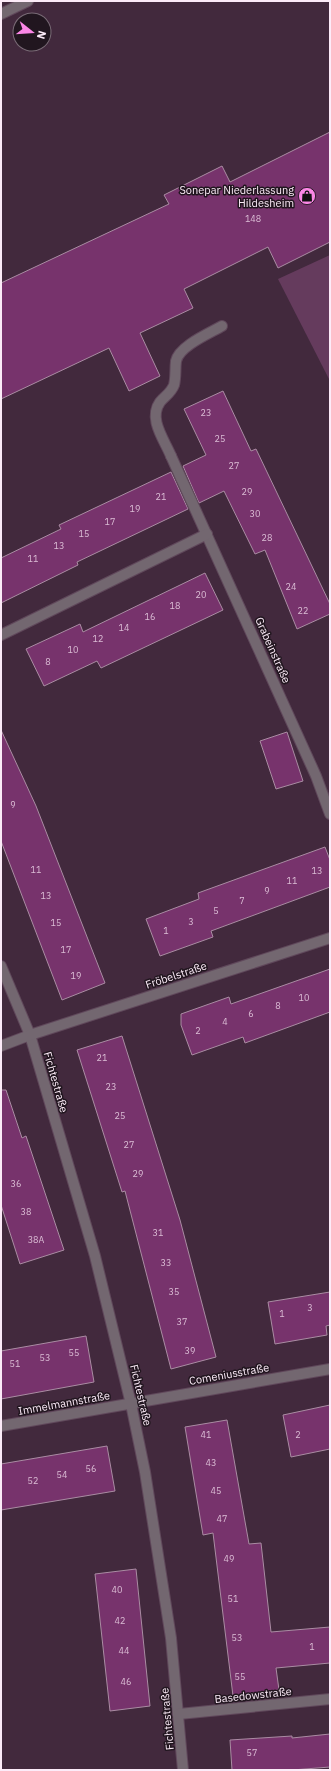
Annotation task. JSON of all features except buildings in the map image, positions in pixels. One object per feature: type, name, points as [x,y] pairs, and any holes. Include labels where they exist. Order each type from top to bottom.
[{"type":"street","points":[[1,14],[28,1]]},
{"type":"street","name":"Grabeinstraße","points":[[222,326],[184,349],[177,359],[174,385],[171,392],[161,401],[156,410],[155,419],[316,776],[330,814]]},
{"type":"street","points":[[1,635],[207,534]]},
{"type":"street","name":"Fröbelstraße","points":[[30,1035],[330,938]]},
{"type":"street","name":"Fichtestraße","points":[[1,966],[30,1035],[95,1256],[131,1404],[146,1472],[171,1638],[183,1770]]},
{"type":"street","points":[[1,1046],[30,1035]]},
{"type":"street","name":"Comeniusstraße","points":[[131,1404],[330,1369]]},
{"type":"street","name":"Immelmannstraße","points":[[1,1426],[131,1404]]},
{"type":"street","name":"Basedowstraße","points":[[179,1714],[330,1699]]},
{"type":"shaded area","points":[[330,255],[330,381],[278,279]]},
{"type":"place","name":"Sonepar Niederlassung Hildesheim","points":[[307,196]]}]
